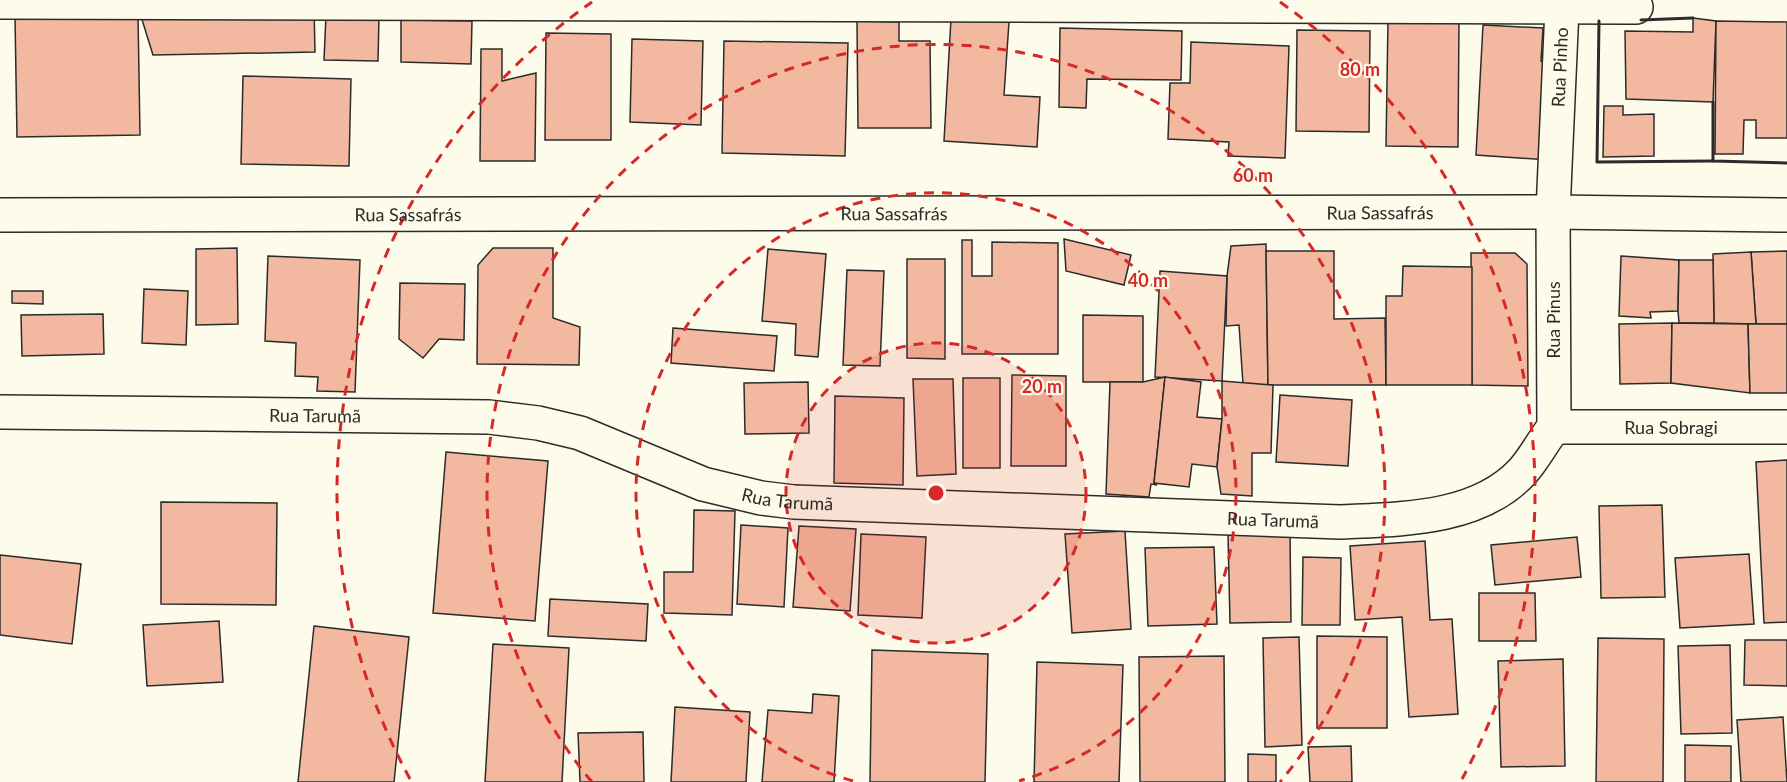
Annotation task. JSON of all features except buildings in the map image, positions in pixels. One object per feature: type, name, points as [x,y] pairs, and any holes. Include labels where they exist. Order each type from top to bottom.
[{"type":"street","name":"Rua Pinho","points":[[0,2],[1562,8],[1553,212]]},
{"type":"street","points":[[1562,8],[1636,7]]},
{"type":"street","name":"Rua Sassafrás","points":[[0,215],[1553,212],[1787,215]]},
{"type":"street","name":"Rua Pinus","points":[[1553,212],[1554,427]]},
{"type":"street","name":"Rua Tarumã","points":[[0,412],[489,417],[538,423],[580,433],[703,484],[761,498],[794,502],[1340,522],[1419,518],[1458,509],[1491,496],[1522,472],[1554,427]]},
{"type":"street","name":"Rua Sobragi","points":[[1554,427],[1787,426]]},
{"type":"wall","points":[[1641,20],[1693,18]]},
{"type":"wall","points":[[1599,21],[1597,162],[1713,161]]},
{"type":"wall","points":[[1713,102],[1713,161],[1787,163]]}]
